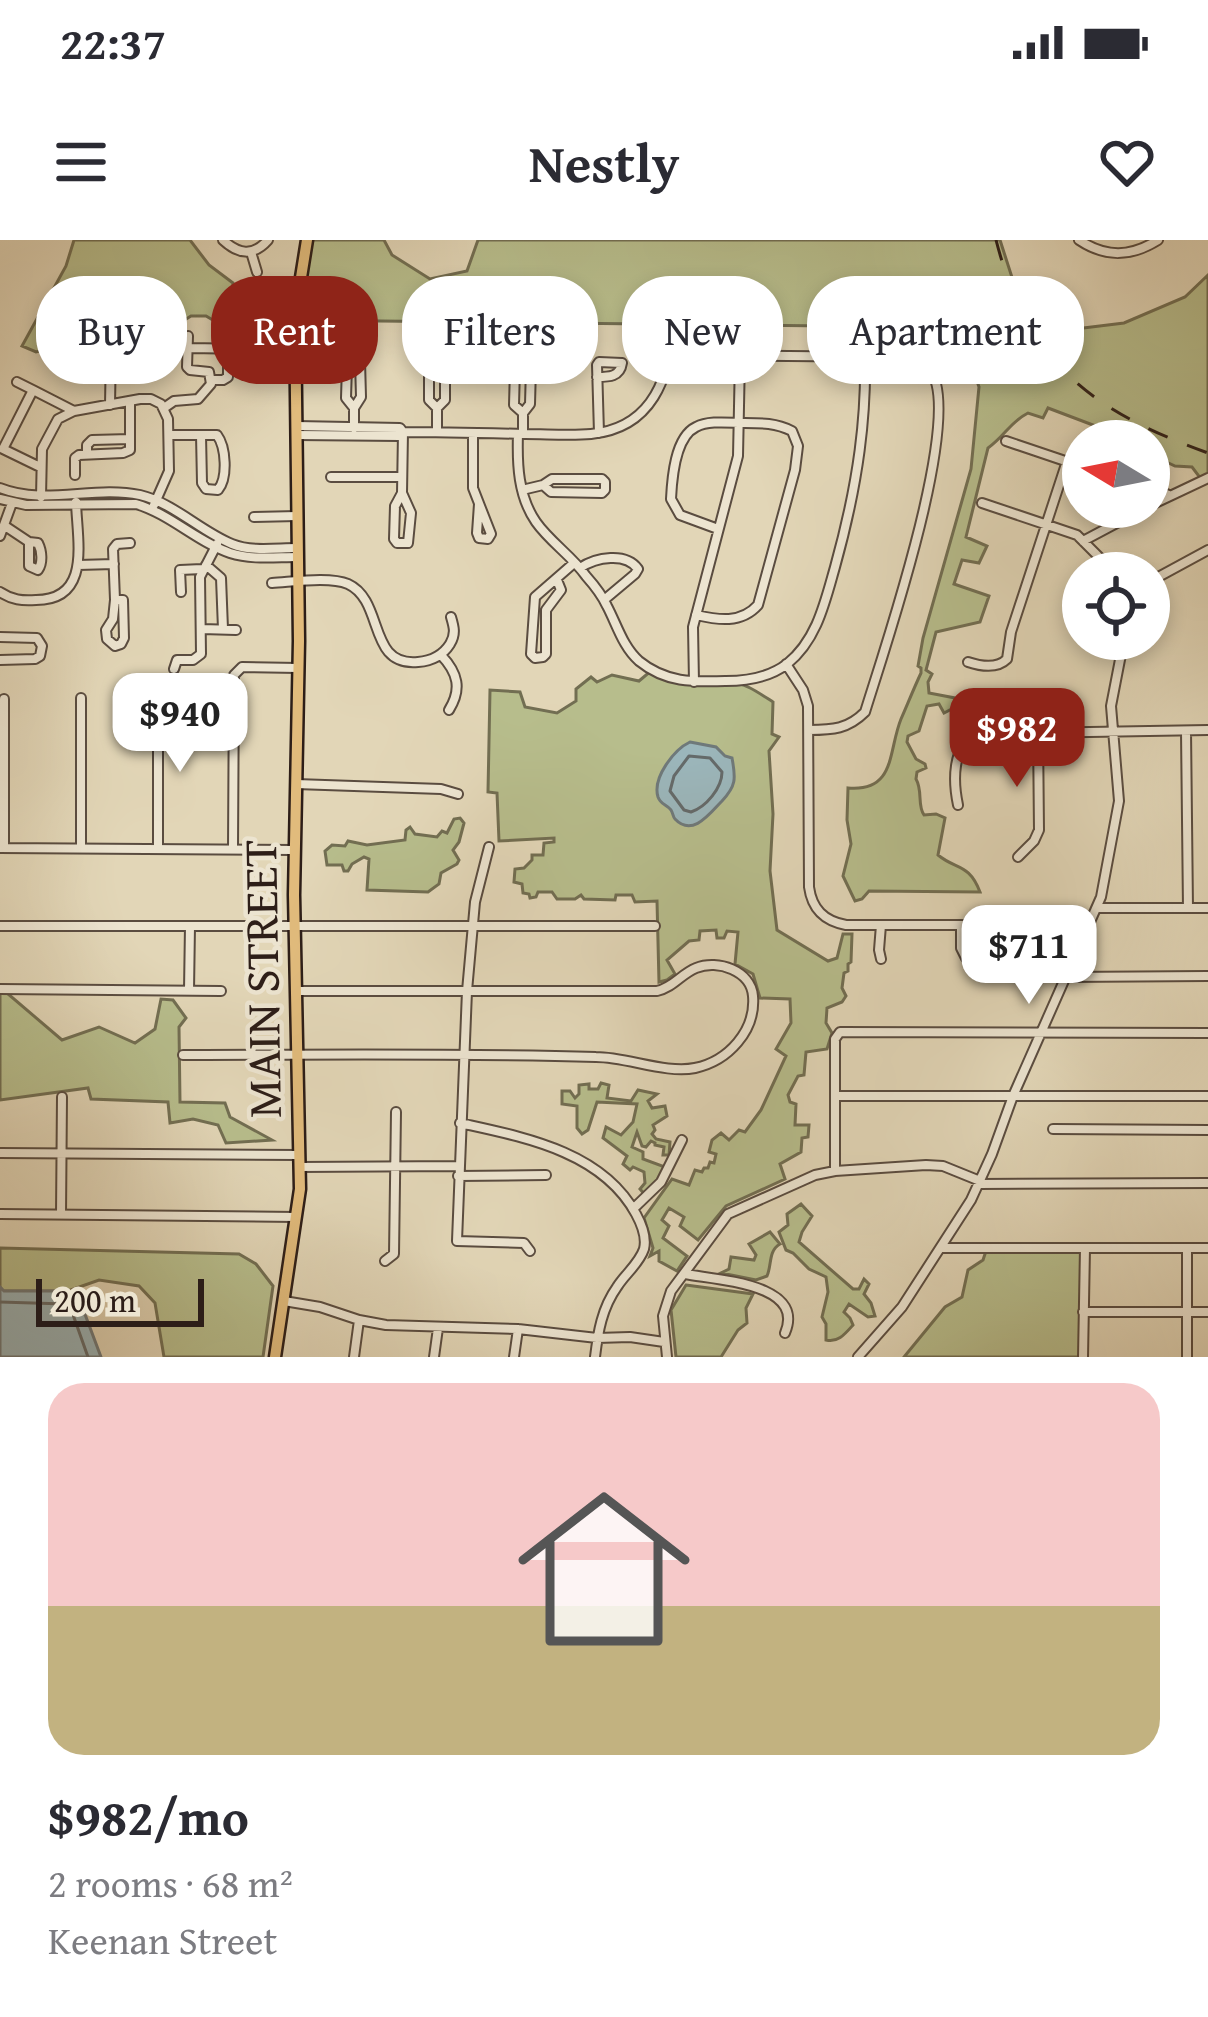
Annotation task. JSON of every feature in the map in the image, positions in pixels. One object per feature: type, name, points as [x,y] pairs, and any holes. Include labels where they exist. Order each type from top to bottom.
[{"type":"main road","name":"MAIN STREET","points":[[275,1357],[296,1217],[299,1161],[294,926],[295,315],[307,240]]},
{"type":"street","points":[[223,240],[233,249],[250,252],[268,240]]},
{"type":"street","points":[[1079,240],[1123,254],[1158,240]]},
{"type":"street","points":[[250,252],[257,272]]},
{"type":"street","points":[[188,336],[188,369],[206,370],[211,378]]},
{"type":"street","points":[[188,348],[211,349]]},
{"type":"street","points":[[354,408],[346,398],[347,365],[360,361],[361,397],[354,408],[354,431]]},
{"type":"street","points":[[437,409],[429,400],[429,367],[432,362],[443,362],[445,400],[437,409],[437,432]]},
{"type":"street","points":[[523,412],[514,404],[518,364],[530,368],[530,404],[523,412],[521,434],[522,490],[537,524],[604,600],[635,658],[667,678],[741,681],[786,664],[820,617],[860,466],[865,384]]},
{"type":"street","points":[[164,408],[174,401],[198,399],[211,381]]},
{"type":"street","points":[[17,382],[74,411]]},
{"type":"street","points":[[110,405],[111,384]]},
{"type":"street","points":[[597,384],[599,433]]},
{"type":"street","points":[[297,430],[400,436],[404,432],[599,433],[623,424],[651,402],[661,384]]},
{"type":"street","points":[[694,682],[692,627],[738,456],[740,384]]},
{"type":"street","points":[[809,730],[836,730],[865,712],[935,460],[938,396],[934,384]]},
{"type":"street","points":[[33,390],[2,448],[40,467]]},
{"type":"street","points":[[41,500],[42,449],[52,425],[74,411],[151,399],[164,408],[169,435],[169,471],[154,505]]},
{"type":"street","points":[[75,475],[76,456],[126,453],[130,401]]},
{"type":"street","points":[[696,615],[743,618],[758,605],[795,470],[798,446],[792,431],[774,424],[739,423],[700,424],[690,430],[681,443],[670,499],[680,515],[718,529]]},
{"type":"street","points":[[402,493],[411,514],[408,543],[394,539],[395,506],[402,493],[404,432]]},
{"type":"street","points":[[473,433],[473,488],[479,503]]},
{"type":"street","points":[[169,435],[201,434],[217,435],[222,442],[224,478],[218,490],[202,483],[201,434]]},
{"type":"street","points":[[1006,442],[1062,459]]},
{"type":"street","points":[[968,662],[998,665],[1007,659],[1011,632],[1062,476]]},
{"type":"street","points":[[332,477],[403,477]]},
{"type":"street","points":[[1170,495],[1208,478]]},
{"type":"street","points":[[522,490],[552,479],[602,479],[605,490],[551,492],[543,485]]},
{"type":"street","points":[[0,488],[13,498]]},
{"type":"street","points":[[0,499],[75,500],[124,493],[245,556],[297,552]]},
{"type":"street","points":[[13,498],[3,531],[29,542]]},
{"type":"street","points":[[0,592],[18,600],[52,599],[70,588],[78,565],[75,500]]},
{"type":"street","points":[[982,503],[1077,536],[1093,552]]},
{"type":"street","points":[[254,518],[297,516]]},
{"type":"street","points":[[1083,541],[1108,528]]},
{"type":"street","points":[[174,669],[177,660],[200,656],[200,577],[218,542]]},
{"type":"street","points":[[115,601],[123,600],[124,638],[116,646],[107,639],[106,630],[115,601],[115,546],[130,543]]},
{"type":"street","points":[[1170,571],[1208,550]]},
{"type":"street","points":[[557,580],[561,590],[546,610],[546,654],[535,658],[531,654],[533,606],[552,581],[592,560],[629,560],[636,565],[635,574],[604,600]]},
{"type":"street","points":[[78,565],[114,563]]},
{"type":"street","points":[[181,592],[180,570],[204,567],[221,578],[223,629]]},
{"type":"street","points":[[272,583],[339,581],[358,590],[368,604],[384,650],[406,662],[441,655],[452,641],[451,616]]},
{"type":"street","points":[[202,628],[236,630]]},
{"type":"street","points":[[0,638],[32,636],[42,646],[35,659],[0,660]]},
{"type":"street","points":[[441,655],[458,686],[458,697],[449,710]]},
{"type":"street","points":[[858,1357],[902,1307],[979,1182],[1097,908],[1119,795],[1112,698],[1120,660]]},
{"type":"street","points":[[786,664],[808,706],[809,873],[812,902],[825,918],[838,924],[1088,925]]},
{"type":"street","points":[[233,849],[234,675],[242,667],[298,668]]},
{"type":"street","points":[[81,848],[82,698]]},
{"type":"street","points":[[4,699],[2,848],[294,850]]},
{"type":"street","points":[[158,701],[158,849]]},
{"type":"street","points":[[958,805],[958,755],[966,740],[980,733],[1208,730]]},
{"type":"street","points":[[1186,731],[1188,908]]},
{"type":"street","points":[[1018,857],[1039,830],[1038,732]]},
{"type":"street","points":[[296,784],[441,789],[458,794]]},
{"type":"street","points":[[489,847],[475,902],[466,991],[457,1241],[524,1243],[530,1251]]},
{"type":"street","points":[[1097,908],[1208,908]]},
{"type":"street","points":[[881,925],[881,959]]},
{"type":"street","points":[[961,925],[966,958]]},
{"type":"street","points":[[0,926],[655,926]]},
{"type":"street","points":[[189,990],[190,926]]},
{"type":"street","points":[[183,1055],[602,1057],[687,1070],[731,1050],[753,1014],[753,994],[746,977],[709,966],[657,991],[296,991]]},
{"type":"street","points":[[1066,977],[1208,976]]},
{"type":"street","points":[[0,989],[221,991]]},
{"type":"street","points":[[835,1171],[837,1034],[841,1032],[1208,1033]]},
{"type":"street","points":[[835,1096],[1208,1096]]},
{"type":"street","points":[[61,1214],[62,1097]]},
{"type":"street","points":[[386,1261],[394,1254],[396,1112]]},
{"type":"street","points":[[460,1123],[553,1147],[603,1175],[633,1209],[645,1237],[644,1250],[609,1300],[595,1357]]},
{"type":"street","points":[[1053,1130],[1208,1130]]},
{"type":"street","points":[[633,1209],[661,1182],[682,1140]]},
{"type":"street","points":[[0,1153],[299,1161],[546,1175]]},
{"type":"street","points":[[667,1357],[663,1316],[671,1291],[728,1214],[815,1175],[926,1165],[943,1166],[979,1182],[1208,1183]]},
{"type":"street","points":[[0,1214],[296,1217]]},
{"type":"street","points":[[940,1247],[1208,1249]]},
{"type":"street","points":[[1083,1357],[1085,1248]]},
{"type":"street","points":[[1186,1249],[1186,1357]]},
{"type":"street","points":[[685,1274],[767,1291],[789,1312],[785,1333]]},
{"type":"street","points":[[284,1301],[386,1325],[518,1329],[664,1342]]},
{"type":"street","points":[[1084,1312],[1208,1312]]},
{"type":"street","points":[[354,1357],[359,1320]]},
{"type":"street","points":[[434,1357],[438,1328]]},
{"type":"street","points":[[514,1357],[518,1329]]},
{"type":"green space","points":[[74,240],[190,240],[224,276],[211,276],[211,319],[187,318],[187,276],[60,276]]},
{"type":"green space","points":[[307,240],[384,240],[392,255],[425,276],[402,276],[402,321],[378,321],[378,276],[302,276]]},
{"type":"green space","points":[[478,240],[1000,240],[1012,276],[807,276],[807,326],[783,325],[783,276],[622,276],[622,324],[598,323],[598,276],[444,276],[467,271]]},
{"type":"green space","points":[[1208,275],[1208,478],[1201,479],[1192,467],[1170,464],[1170,420],[1080,420],[1048,408],[1043,418],[1028,413],[1022,417],[988,448],[966,537],[987,546],[979,563],[962,560],[954,584],[989,596],[980,622],[936,632],[926,670],[932,674],[929,693],[955,698],[961,704],[944,713],[939,704],[927,706],[919,731],[908,736],[907,742],[926,768],[917,772],[916,779],[924,815],[945,818],[938,855],[967,872],[980,892],[869,891],[855,901],[843,876],[851,844],[848,788],[875,783],[888,767],[901,719],[921,673],[923,638],[971,469],[979,387],[1084,384],[1084,328],[1124,323],[1185,297]]},
{"type":"green space","points":[[36,321],[36,352],[22,346]]},
{"type":"green space","points":[[652,670],[680,678],[735,682],[773,702],[772,734],[779,737],[769,751],[770,871],[777,930],[828,961],[837,958],[843,934],[852,934],[851,962],[842,988],[846,996],[827,1008],[826,1023],[832,1033],[827,1049],[806,1052],[804,1075],[798,1076],[788,1095],[796,1104],[795,1125],[809,1125],[801,1152],[780,1164],[785,1179],[726,1206],[698,1240],[680,1226],[684,1217],[669,1208],[662,1220],[669,1226],[663,1238],[687,1256],[677,1271],[659,1261],[659,1251],[650,1256],[653,1248],[644,1218],[672,1179],[689,1185],[695,1170],[702,1172],[714,1163],[716,1154],[709,1152],[712,1140],[721,1133],[729,1140],[739,1130],[745,1132],[761,1110],[786,1056],[776,1049],[791,1023],[790,999],[760,998],[753,974],[735,964],[738,932],[727,931],[724,938],[717,938],[716,930],[700,931],[699,940],[689,941],[667,960],[675,974],[659,982],[657,901],[635,902],[632,895],[616,895],[615,900],[581,895],[557,899],[552,892],[538,892],[530,898],[522,884],[514,882],[515,869],[524,868],[532,855],[543,855],[544,843],[554,838],[499,841],[497,793],[488,792],[490,690],[520,692],[525,707],[557,713],[576,701],[576,689],[591,677],[597,682],[612,675],[639,681]]},
{"type":"green space","points":[[460,818],[464,823],[453,850],[459,860],[441,873],[439,884],[428,892],[367,890],[369,859],[364,857],[348,871],[342,865],[327,865],[325,851],[332,845],[405,840],[410,827],[415,834],[437,837]]},
{"type":"green space","points":[[0,993],[7,993],[62,1040],[99,1027],[135,1043],[155,1029],[161,999],[173,1000],[186,1018],[179,1027],[180,1102],[225,1103],[230,1117],[272,1140],[226,1143],[218,1125],[193,1119],[170,1123],[168,1102],[91,1099],[88,1088],[0,1100]]},
{"type":"green space","points":[[601,1083],[609,1085],[607,1098],[631,1101],[638,1090],[657,1094],[648,1101],[652,1108],[665,1106],[667,1116],[653,1125],[652,1134],[670,1142],[669,1155],[663,1155],[664,1147],[651,1141],[642,1146],[637,1132],[632,1147],[643,1152],[643,1159],[665,1167],[645,1195],[640,1189],[644,1172],[630,1170],[623,1164],[627,1156],[603,1138],[606,1127],[621,1135],[633,1122],[637,1104],[597,1102],[588,1130],[582,1134],[577,1128],[577,1106],[562,1104],[562,1091],[570,1091],[575,1098],[579,1085],[598,1089]]},
{"type":"green space","points":[[801,1204],[812,1216],[799,1242],[853,1289],[859,1289],[864,1279],[869,1284],[864,1294],[875,1316],[868,1317],[849,1304],[844,1312],[853,1325],[834,1340],[826,1340],[822,1317],[826,1277],[786,1250],[779,1232],[788,1225],[787,1214]]},
{"type":"green space","points":[[770,1232],[780,1244],[772,1254],[767,1276],[756,1280],[721,1273],[729,1269],[731,1257],[754,1260],[749,1244]]},
{"type":"green space","points":[[0,1248],[239,1254],[256,1264],[273,1286],[263,1357],[164,1357],[155,1303],[139,1286],[99,1280],[68,1291],[3,1291]]},
{"type":"green space","points":[[987,1248],[1085,1248],[1083,1357],[904,1357],[945,1307],[962,1297],[968,1270],[983,1260]]},
{"type":"green space","points":[[686,1285],[753,1294],[746,1308],[747,1323],[721,1357],[676,1357],[671,1310]]},
{"type":"water","points":[[690,742],[716,747],[732,758],[734,777],[730,791],[713,811],[688,826],[659,800],[657,789],[666,765]]},
{"type":"water","points":[[0,1287],[4,1291],[68,1291],[80,1301],[101,1357],[0,1357]]},
{"type":"railway","points":[[996,240],[1026,320],[1070,377],[1130,419],[1208,453]]}]
